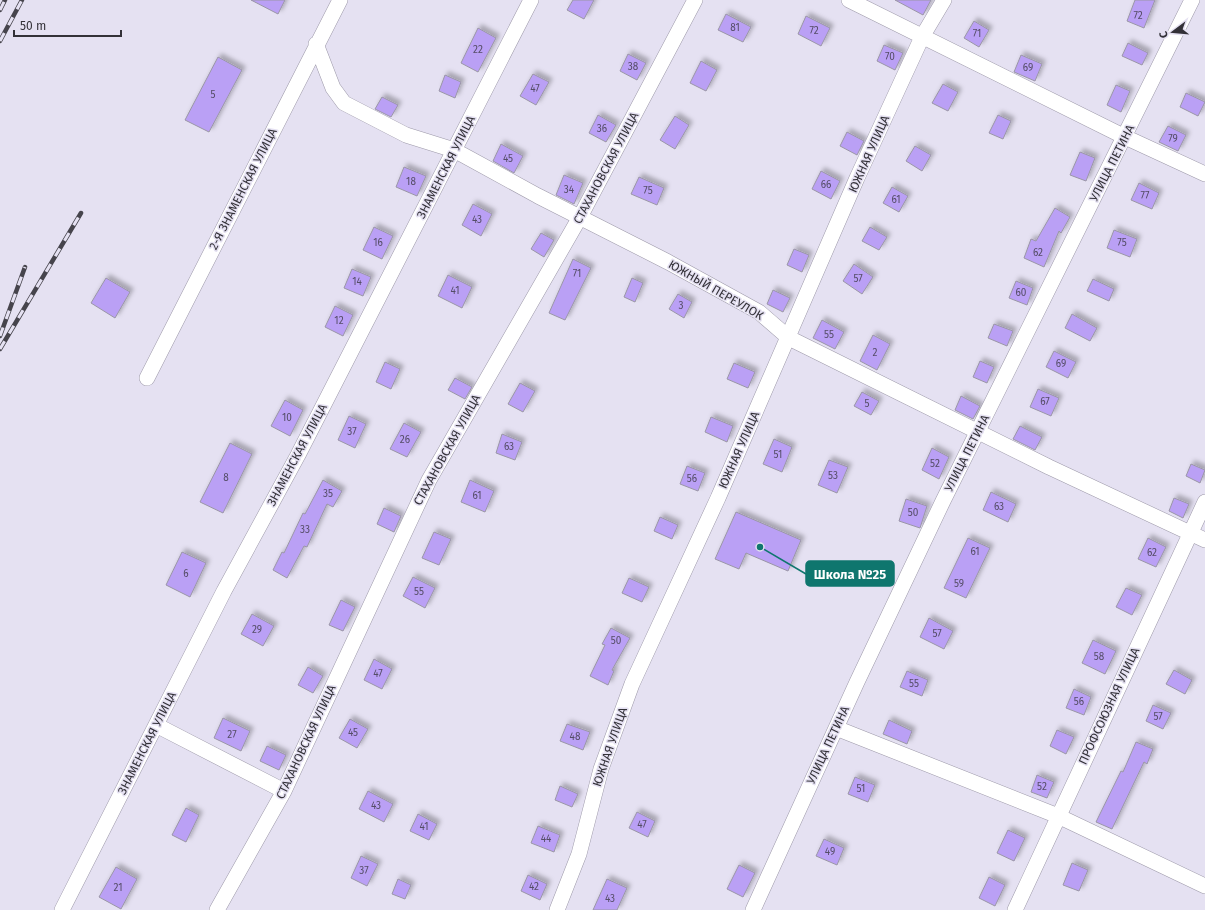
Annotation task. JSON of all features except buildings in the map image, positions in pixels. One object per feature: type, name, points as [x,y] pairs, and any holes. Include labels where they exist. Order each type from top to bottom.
[{"type":"street","name":"2-Я ЗНАМЕНСКАЯ УЛИЦА","points":[[147,378],[316,44],[340,0]]},
{"type":"street","name":"ЗНАМЕНСКАЯ УЛИЦА","points":[[62,910],[224,592],[298,455],[531,0]]},
{"type":"street","name":"СТАХАНОВСКАЯ УЛИЦА","points":[[217,910],[284,791],[429,480],[580,217],[695,0]]},
{"type":"street","points":[[849,0],[1125,137],[1205,174]]},
{"type":"street","name":"ЮЖНАЯ УЛИЦА","points":[[557,910],[579,854],[601,769],[632,684],[788,338],[857,178],[922,37],[944,0]]},
{"type":"street","name":"УЛИЦА ПЕТИНА","points":[[753,910],[836,728],[937,513],[1192,0]]},
{"type":"street","name":"ЮЖНЫЙ ПЕРЕУЛОК","points":[[316,44],[333,88],[344,103],[406,135],[454,150],[759,312],[788,338],[1205,540]]},
{"type":"street","name":"ПРОФСОЮЗНАЯ УЛИЦА","points":[[1015,910],[1205,502]]},
{"type":"street","points":[[156,725],[284,791]]},
{"type":"street","points":[[836,728],[1058,816],[1205,886]]},
{"type":"railway","points":[[0,10],[5,0]]},
{"type":"railway","points":[[0,41],[22,0]]},
{"type":"railway","points":[[0,349],[81,213]]},
{"type":"railway","points":[[0,336],[25,267]]},
{"type":"place","name":"Школа №25","points":[[760,547]]}]
